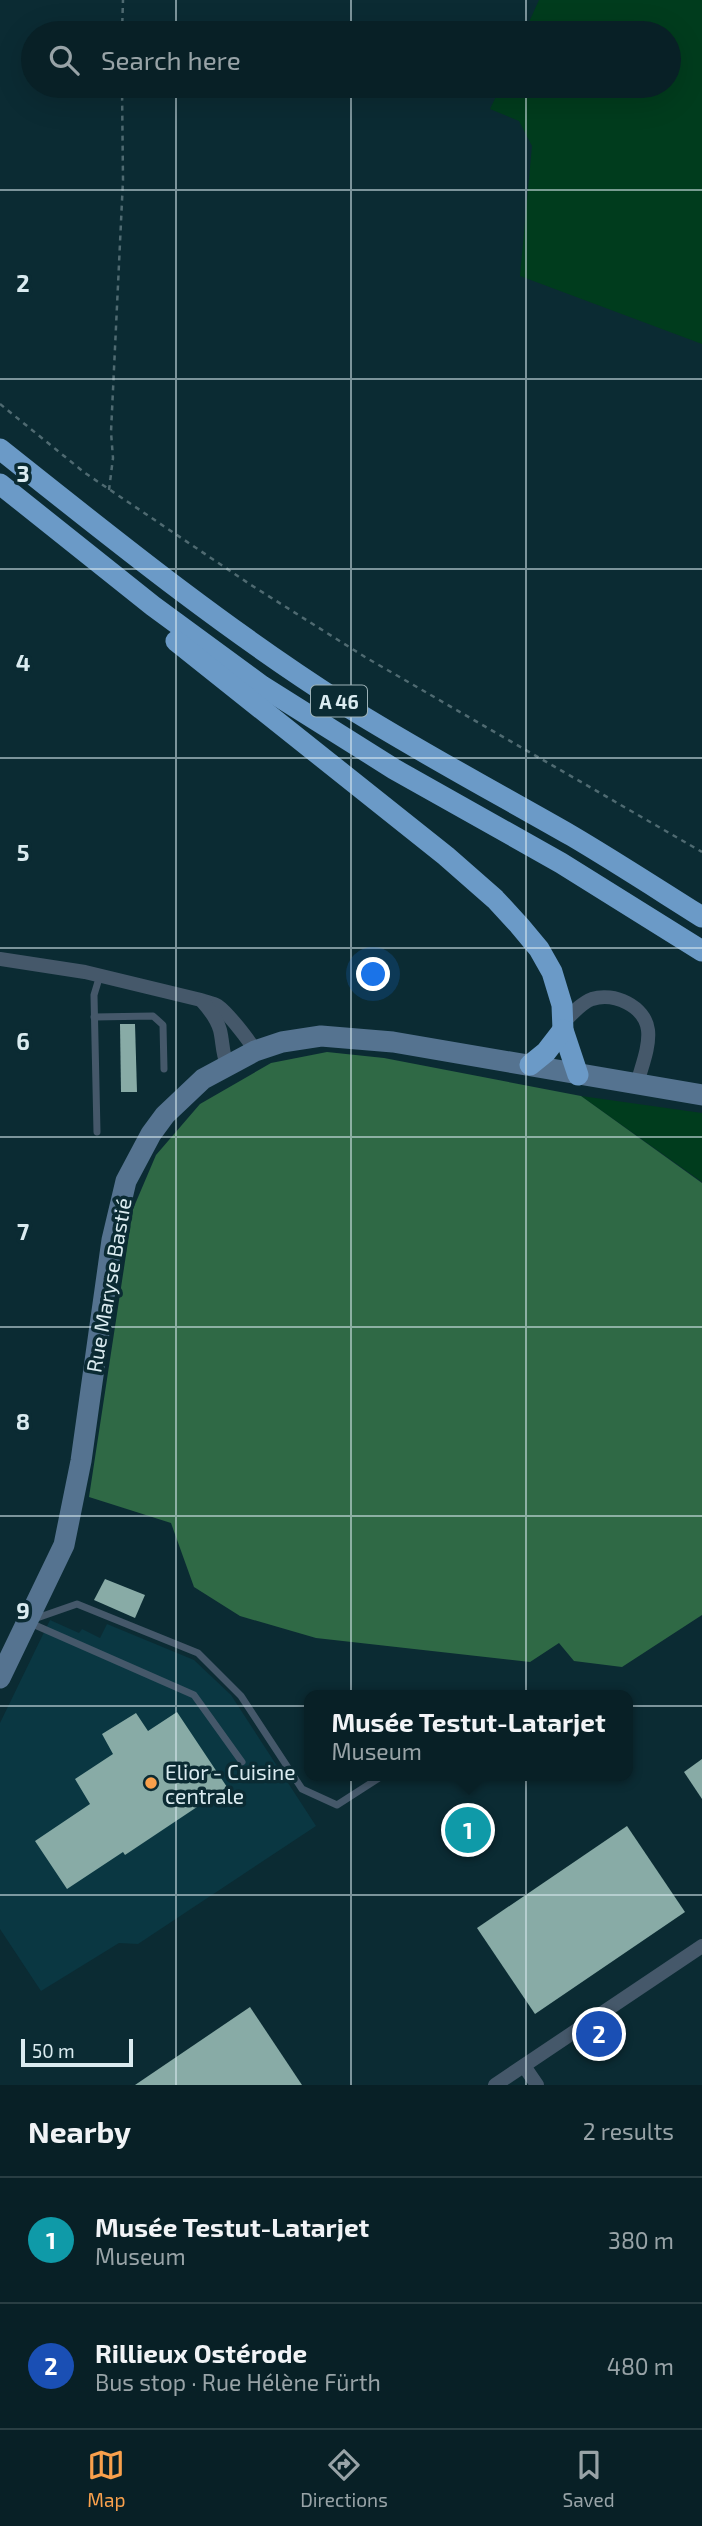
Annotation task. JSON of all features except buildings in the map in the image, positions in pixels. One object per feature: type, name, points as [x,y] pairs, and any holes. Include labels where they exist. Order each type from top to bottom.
[{"type":"highway","name":"A 46","points":[[0,449],[152,569],[253,644],[397,737],[572,837],[702,917]]},
{"type":"highway","name":"A 46","points":[[0,484],[205,646],[328,729],[561,863],[702,951]]},
{"type":"highway","points":[[97,562],[104,584],[414,831],[495,899],[530,938],[546,961],[557,989],[563,1027],[578,1075]]},
{"type":"highway","points":[[530,1065],[546,1052],[563,1027]]},
{"type":"main road","name":"Rue Maryse Bastié","points":[[0,1678],[64,1545],[81,1461],[112,1240],[126,1181],[137,1156],[165,1115],[202,1079],[254,1051],[282,1042],[321,1036],[393,1042],[702,1095]]},
{"type":"street","points":[[0,960],[93,973],[218,1006],[251,1043],[254,1051]]},
{"type":"street","points":[[563,1027],[592,999],[611,997],[627,1003],[640,1013],[648,1030],[637,1084]]},
{"type":"street","points":[[201,1000],[213,1013],[220,1029],[223,1056],[227,1064]]},
{"type":"street","points":[[495,2085],[702,1946]]},
{"type":"street","points":[[524,2066],[537,2085]]},
{"type":"lane","points":[[93,973],[97,1132]]},
{"type":"lane","points":[[94,1017],[153,1016],[159,1019],[163,1025],[164,1069]]},
{"type":"lane","points":[[27,1622],[77,1604],[198,1653],[241,1696],[302,1789],[337,1805],[374,1781]]},
{"type":"lane","points":[[27,1622],[194,1696],[242,1762]]},
{"type":"path","points":[[122,21],[123,0]]},
{"type":"path","points":[[109,490],[113,458],[111,432],[122,230],[122,98]]},
{"type":"path","points":[[0,404],[109,490],[251,585],[365,657],[702,852]]},
{"type":"shaded area","points":[[50,1620],[79,1633],[82,1629],[100,1638],[107,1624],[194,1660],[231,1695],[316,1826],[138,1944],[119,1943],[41,1991],[0,1929],[0,1723]]},
{"type":"green space","points":[[539,0],[702,0],[702,344],[520,276],[532,146],[519,121],[490,109],[495,98],[681,98],[681,21],[529,21]]},
{"type":"green space","points":[[327,1052],[384,1058],[581,1096],[702,1183],[702,1615],[622,1667],[574,1661],[559,1643],[530,1662],[316,1638],[240,1616],[194,1587],[171,1523],[89,1497],[133,1209],[156,1155],[200,1104],[271,1063]]},
{"type":"green space","points":[[581,1096],[702,1113],[702,1182]]},
{"type":"place","name":"Elior - Cuisine centrale","points":[[151,1783]]},
{"type":"place","name":"Musée Testut-Latarjet","points":[[468,1830]]},
{"type":"place","name":"Rillieux Ostérode","points":[[599,2034]]}]
